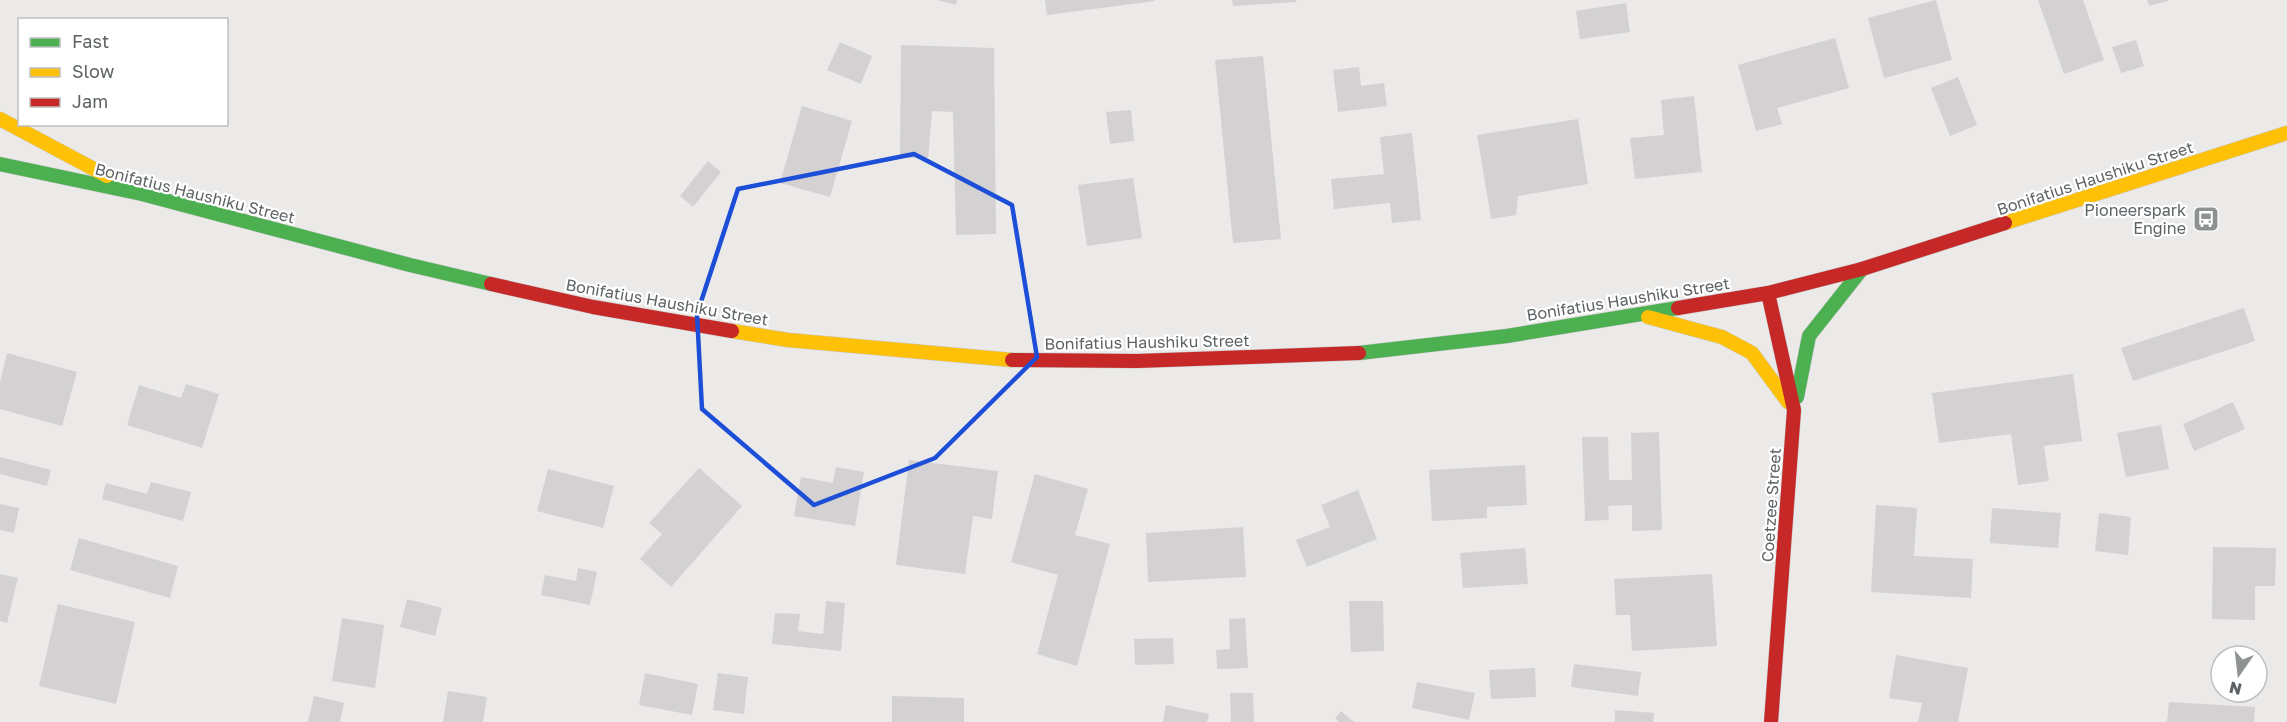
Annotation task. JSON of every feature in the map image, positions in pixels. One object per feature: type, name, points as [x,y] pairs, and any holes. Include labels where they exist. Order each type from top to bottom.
[{"type":"street","points":[[0,119],[142,194]]},
{"type":"street","name":"Bonifatius Haushiku Street","points":[[0,164],[142,194],[410,265],[593,307],[788,340],[989,360],[1137,361],[1337,355],[1507,336],[1768,293],[1862,269],[2287,133]]},
{"type":"street","points":[[1794,410],[1809,336],[1862,269]]},
{"type":"street","name":"Coetzee Street","points":[[1768,293],[1794,410],[1778,655],[1771,722]]},
{"type":"street","points":[[1640,314],[1722,337],[1752,353],[1794,410]]},
{"type":"highlighted area","points":[[914,154],[1012,205],[1037,357],[935,458],[814,505],[702,409],[697,314],[738,189]]},
{"type":"building","points":[[937,0],[957,0],[956,5]]},
{"type":"building","points":[[1045,0],[1155,0],[1155,1],[1047,15]]},
{"type":"building","points":[[1232,0],[1296,0],[1297,2],[1233,6]]},
{"type":"building","points":[[1936,0],[1952,60],[1884,78],[1868,18]]},
{"type":"building","points":[[2038,0],[2083,0],[2104,60],[2064,74]]},
{"type":"building","points":[[2147,0],[2168,0],[2168,1],[2149,6]]},
{"type":"building","points":[[1626,3],[1630,32],[1580,39],[1576,11]]},
{"type":"building","points":[[1835,38],[1849,88],[1777,108],[1782,124],[1756,131],[1738,65]]},
{"type":"building","points":[[2136,40],[2144,66],[2121,73],[2112,47]]},
{"type":"building","points":[[840,42],[872,56],[861,84],[827,70]]},
{"type":"building","points":[[901,45],[994,48],[996,234],[956,235],[953,112],[932,111],[928,158],[900,158]]},
{"type":"building","points":[[1263,56],[1281,239],[1233,243],[1215,60]]},
{"type":"building","points":[[1359,67],[1361,86],[1384,83],[1387,106],[1338,112],[1333,70]]},
{"type":"building","points":[[1958,77],[1977,125],[1950,136],[1931,88]]},
{"type":"building","points":[[1694,96],[1702,172],[1635,179],[1630,138],[1664,135],[1661,100]]},
{"type":"building","points":[[802,106],[852,121],[830,197],[780,183]]},
{"type":"building","points":[[1131,110],[1134,141],[1110,144],[1106,112]]},
{"type":"building","points":[[1578,119],[1588,184],[1518,196],[1516,215],[1491,219],[1477,135]]},
{"type":"building","points":[[1412,133],[1421,220],[1392,223],[1390,203],[1334,209],[1331,179],[1384,174],[1380,137]]},
{"type":"building","points":[[708,161],[721,172],[693,207],[680,196]]},
{"type":"building","points":[[1133,178],[1142,238],[1087,246],[1078,185]]},
{"type":"building","points":[[2244,308],[2255,341],[2133,381],[2121,348]]},
{"type":"building","points":[[7,353],[77,372],[62,426],[0,409],[0,382]]},
{"type":"building","points":[[2073,374],[2082,441],[2044,446],[2049,481],[2018,485],[2011,434],[1939,443],[1932,393]]},
{"type":"building","points":[[186,384],[219,394],[202,448],[127,425],[139,385],[181,398]]},
{"type":"building","points":[[2233,402],[2245,429],[2194,451],[2183,424]]},
{"type":"building","points":[[2161,425],[2169,469],[2126,477],[2117,433]]},
{"type":"building","points":[[1659,432],[1662,530],[1632,531],[1632,505],[1608,506],[1609,520],[1585,521],[1582,437],[1608,437],[1609,480],[1632,480],[1631,433]]},
{"type":"building","points":[[0,457],[51,470],[47,486],[0,474]]},
{"type":"building","points":[[909,460],[998,471],[992,519],[973,516],[965,574],[896,565]]},
{"type":"building","points":[[1525,465],[1527,505],[1487,507],[1487,518],[1432,521],[1429,470]]},
{"type":"building","points":[[836,467],[864,472],[855,526],[794,516],[801,477],[833,483]]},
{"type":"building","points":[[699,468],[742,506],[671,587],[640,559],[662,534],[649,523]]},
{"type":"building","points":[[548,469],[614,486],[603,528],[537,511]]},
{"type":"building","points":[[1035,474],[1088,489],[1075,535],[1110,544],[1077,666],[1037,654],[1058,575],[1011,562]]},
{"type":"building","points":[[151,482],[191,492],[183,521],[102,499],[106,483],[147,494]]},
{"type":"building","points":[[1358,490],[1377,539],[1307,567],[1296,540],[1330,527],[1321,505]]},
{"type":"building","points":[[0,504],[19,508],[14,533],[0,530]]},
{"type":"building","points":[[1876,505],[1917,508],[1914,556],[1973,559],[1971,598],[1871,592]]},
{"type":"building","points":[[1992,508],[2061,513],[2058,548],[1990,543]]},
{"type":"building","points":[[2099,513],[2131,517],[2128,555],[2095,551]]},
{"type":"building","points":[[1243,527],[1246,577],[1148,582],[1146,533]]},
{"type":"building","points":[[79,538],[178,566],[170,598],[70,570]]},
{"type":"building","points":[[2213,547],[2276,548],[2275,586],[2255,586],[2255,620],[2212,619]]},
{"type":"building","points":[[1525,548],[1528,584],[1463,588],[1460,553]]},
{"type":"building","points":[[578,568],[597,572],[590,605],[541,595],[545,575],[576,581]]},
{"type":"building","points":[[0,574],[18,578],[7,623],[0,621]]},
{"type":"building","points":[[1712,574],[1717,646],[1632,651],[1630,615],[1616,615],[1614,579]]},
{"type":"building","points":[[407,599],[442,608],[435,636],[400,627]]},
{"type":"building","points":[[826,601],[845,603],[841,651],[772,644],[775,613],[800,614],[798,631],[823,634]]},
{"type":"building","points":[[1349,601],[1383,601],[1384,651],[1351,652]]},
{"type":"building","points":[[58,604],[135,622],[116,704],[39,686]]},
{"type":"building","points":[[342,618],[384,625],[375,688],[332,681]]},
{"type":"building","points":[[1245,618],[1248,668],[1217,669],[1216,650],[1230,649],[1229,619]]},
{"type":"building","points":[[1173,638],[1174,664],[1135,665],[1134,639]]},
{"type":"building","points":[[1896,655],[1968,668],[1958,722],[1918,722],[1922,703],[1889,698]]},
{"type":"building","points":[[1574,664],[1641,672],[1638,696],[1571,687]]},
{"type":"building","points":[[1535,668],[1536,697],[1491,699],[1489,670]]},
{"type":"building","points":[[645,673],[698,684],[692,715],[639,705]]},
{"type":"building","points":[[718,673],[748,677],[744,714],[713,710]]},
{"type":"building","points":[[1417,682],[1475,693],[1469,720],[1412,708]]},
{"type":"building","points":[[448,691],[487,697],[483,722],[443,722]]},
{"type":"building","points":[[1230,693],[1253,693],[1254,722],[1231,722]]},
{"type":"building","points":[[314,696],[344,703],[340,722],[308,722]]},
{"type":"building","points":[[892,696],[964,698],[964,722],[892,722]]},
{"type":"building","points":[[2169,702],[2255,707],[2254,722],[2167,722]]},
{"type":"building","points":[[1166,705],[1209,714],[1207,722],[1163,722]]},
{"type":"building","points":[[1615,710],[1654,713],[1653,722],[1615,722]]},
{"type":"building","points":[[1341,711],[1354,722],[1339,722],[1335,718]]},
{"type":"traffic: fast","points":[[0,164],[142,194],[410,265],[491,284]]},
{"type":"traffic: fast","points":[[1797,397],[1809,336],[1862,269]]},
{"type":"traffic: fast","points":[[1359,353],[1507,336],[1678,308]]},
{"type":"traffic: slow","points":[[0,119],[107,176]]},
{"type":"traffic: slow","points":[[2005,223],[2287,133]]},
{"type":"traffic: slow","points":[[1648,317],[1722,337],[1752,353],[1788,402]]},
{"type":"traffic: slow","points":[[732,331],[788,340],[1012,360]]},
{"type":"traffic: jam","points":[[1678,308],[1768,293],[1862,269],[2005,223]]},
{"type":"traffic: jam","points":[[491,284],[593,307],[732,331]]},
{"type":"traffic: jam","points":[[1768,293],[1794,410],[1771,722]]},
{"type":"traffic: jam","points":[[1012,360],[1137,361],[1359,353]]},
{"type":"place","name":"Pioneerspark Engine","points":[[2206,219]]}]
